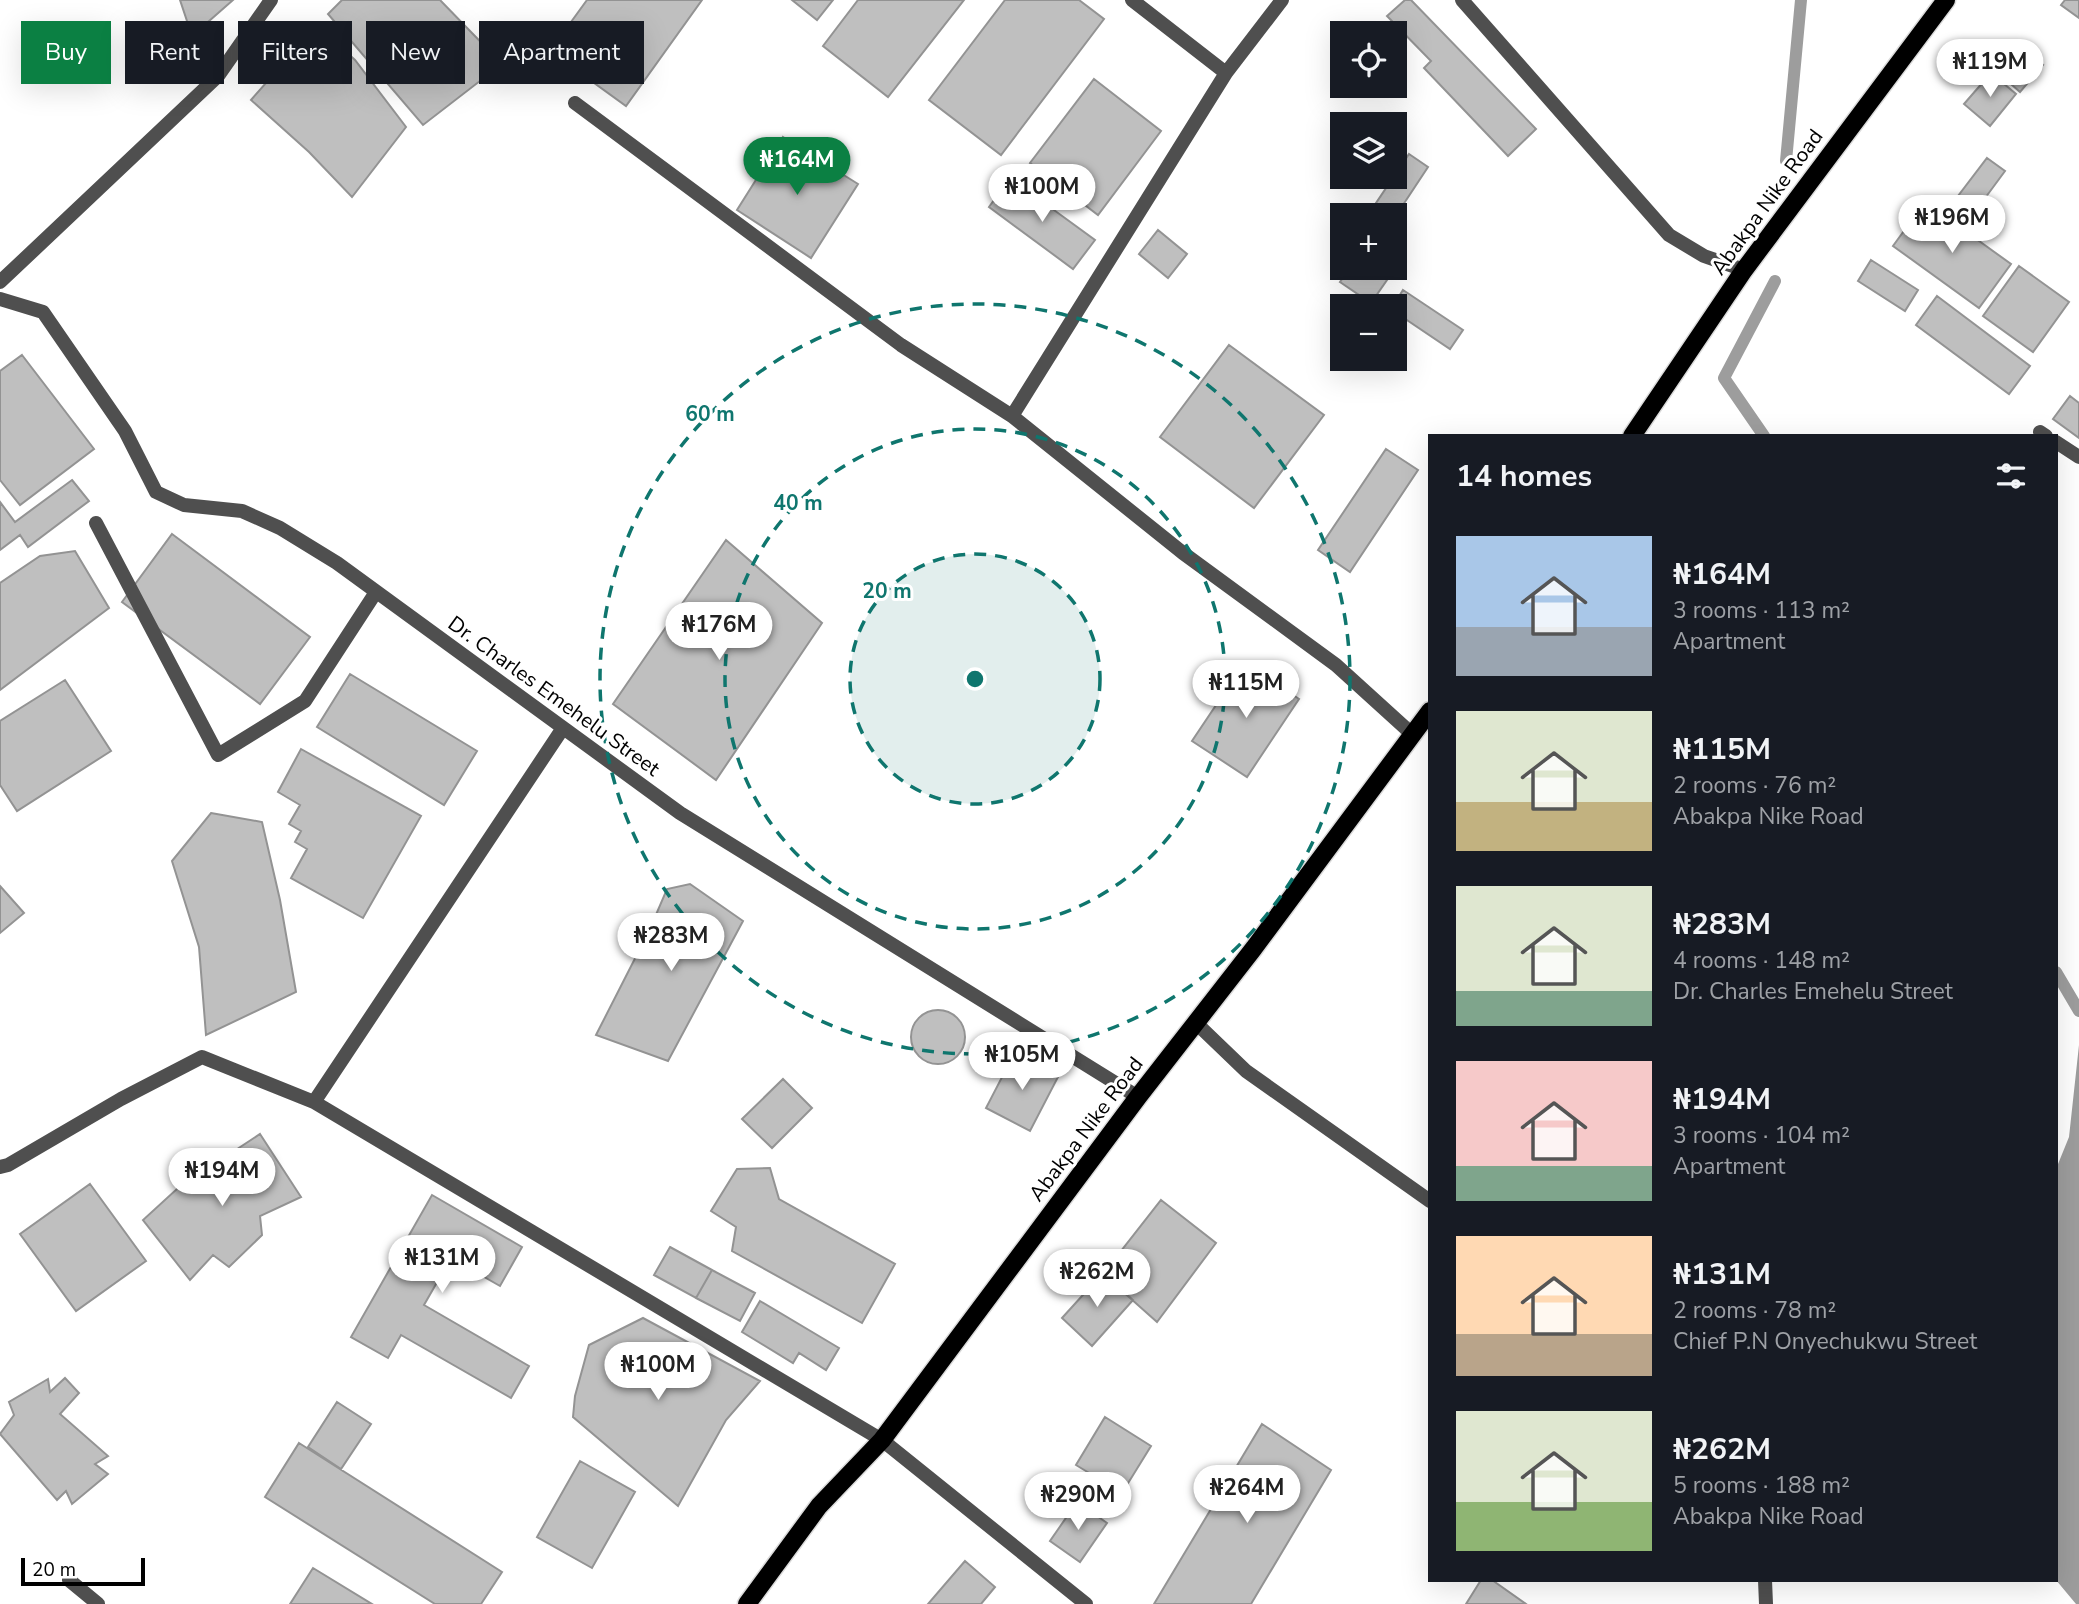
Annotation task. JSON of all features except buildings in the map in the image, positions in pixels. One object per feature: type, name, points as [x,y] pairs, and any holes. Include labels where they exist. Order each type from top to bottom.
[{"type":"main road","name":"Abakpa Nike Road","points":[[1633,434],[1744,270],[1946,0]]},
{"type":"main road","name":"Abakpa Nike Road","points":[[747,1604],[819,1506],[882,1440],[1428,714]]},
{"type":"street","points":[[0,282],[218,76],[271,0]]},
{"type":"street","points":[[1132,0],[1226,73]]},
{"type":"street","points":[[1012,416],[1226,73],[1282,0]]},
{"type":"street","points":[[1462,0],[1669,235],[1704,256],[1744,270]]},
{"type":"street","points":[[575,103],[901,345],[1012,416],[1183,553],[1336,664],[1412,734]]},
{"type":"street","name":"Dr. Charles Emehelu Street","points":[[0,299],[43,312],[125,431],[156,492],[184,505],[242,510],[337,563],[680,813],[1138,1097]]},
{"type":"street","points":[[2058,443],[2079,457]]},
{"type":"street","points":[[96,523],[218,755],[305,701],[376,592]]},
{"type":"street","points":[[314,1102],[563,728]]},
{"type":"street","points":[[1195,1022],[1246,1071],[1428,1200]]},
{"type":"street","points":[[0,1167],[202,1057],[314,1102],[882,1440],[1086,1604]]},
{"type":"street","points":[[69,1580],[98,1604]]},
{"type":"street","points":[[1765,1582],[1766,1604]]},
{"type":"shaded area","points":[[2079,1045],[2079,1604],[2076,1604],[2058,1582],[2058,1164],[2069,1137]]},
{"type":"waterway","points":[[1786,161],[1801,0]]},
{"type":"waterway","points":[[1763,434],[1724,378],[1775,281]]},
{"type":"waterway","points":[[2058,975],[2079,1011]]}]
